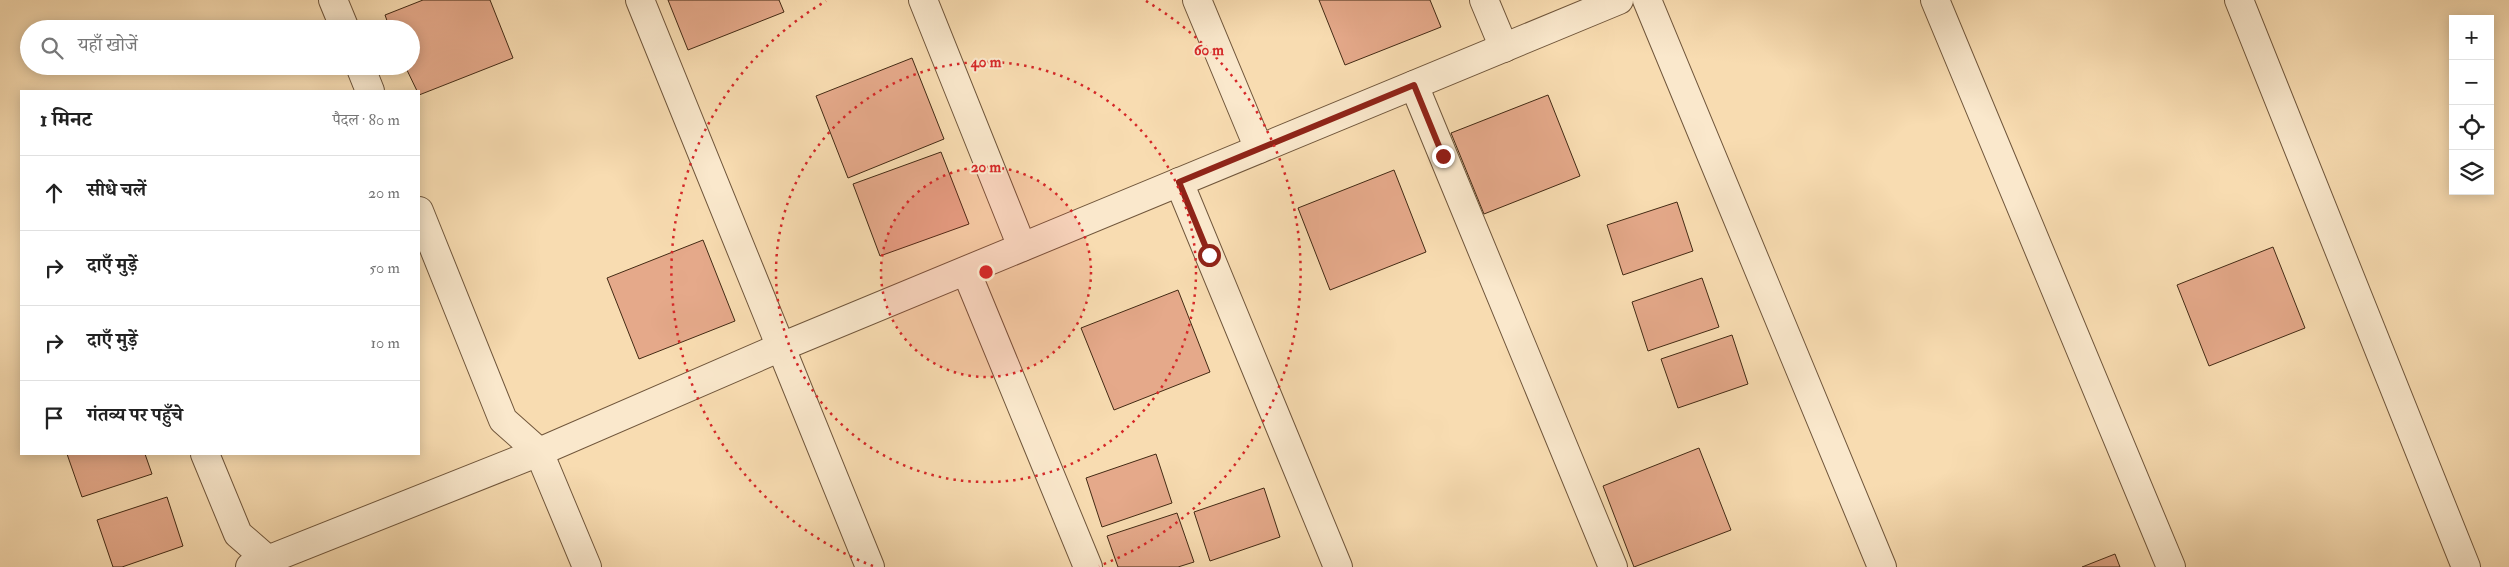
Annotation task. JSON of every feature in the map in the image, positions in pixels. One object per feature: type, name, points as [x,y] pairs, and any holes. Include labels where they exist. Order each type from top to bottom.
[{"type":"street","points":[[333,0],[341,20]]},
{"type":"street","points":[[640,0],[870,567]]},
{"type":"street","points":[[923,0],[1022,247]]},
{"type":"street","points":[[1197,0],[1259,149]]},
{"type":"street","points":[[1484,0],[1504,48]]},
{"type":"street","points":[[205,455],[238,534],[263,565],[539,452],[781,347],[1619,0]]},
{"type":"street","points":[[1647,0],[1882,567]]},
{"type":"street","points":[[1934,0],[2170,567]]},
{"type":"street","points":[[2239,0],[2466,567]]},
{"type":"street","points":[[364,75],[370,90]]},
{"type":"street","points":[[1414,85],[1613,567]]},
{"type":"street","points":[[1179,182],[1338,567]]},
{"type":"street","points":[[420,213],[504,420],[539,452],[587,567]]},
{"type":"street","points":[[966,271],[1088,567]]},
{"type":"building","points":[[423,0],[490,0],[513,58],[420,95],[420,90],[417,90],[409,75],[420,75],[420,20],[387,20],[385,15]]},
{"type":"building","points":[[668,0],[779,0],[784,12],[688,50]]},
{"type":"building","points":[[1319,0],[1430,0],[1441,27],[1345,65]]},
{"type":"building","points":[[912,58],[944,139],[848,178],[816,96]]},
{"type":"building","points":[[1548,95],[1580,176],[1484,214],[1451,133]]},
{"type":"building","points":[[941,152],[969,224],[880,256],[853,184]]},
{"type":"building","points":[[1394,170],[1426,252],[1330,290],[1298,208]]},
{"type":"building","points":[[1677,202],[1693,251],[1623,275],[1607,225]]},
{"type":"building","points":[[703,240],[735,321],[639,359],[607,278]]},
{"type":"building","points":[[2273,247],[2305,328],[2209,366],[2177,285]]},
{"type":"building","points":[[1702,278],[1719,327],[1648,351],[1632,302]]},
{"type":"building","points":[[1178,290],[1210,372],[1114,410],[1081,328]]},
{"type":"building","points":[[1732,335],[1748,384],[1678,408],[1661,359]]},
{"type":"building","points":[[1699,448],[1731,530],[1634,567],[1603,486]]},
{"type":"building","points":[[1156,454],[1172,503],[1102,527],[1086,478]]},
{"type":"building","points":[[67,455],[145,455],[152,474],[82,497]]},
{"type":"building","points":[[1264,488],[1280,537],[1210,561],[1194,512]]},
{"type":"building","points":[[167,497],[183,546],[122,567],[113,567],[97,520]]},
{"type":"building","points":[[1177,513],[1194,562],[1178,567],[1118,567],[1107,536]]},
{"type":"building","points":[[2115,554],[2120,567],[2082,567]]},
{"type":"route","points":[[1209,255],[1179,182],[1414,85],[1443,156]]}]
